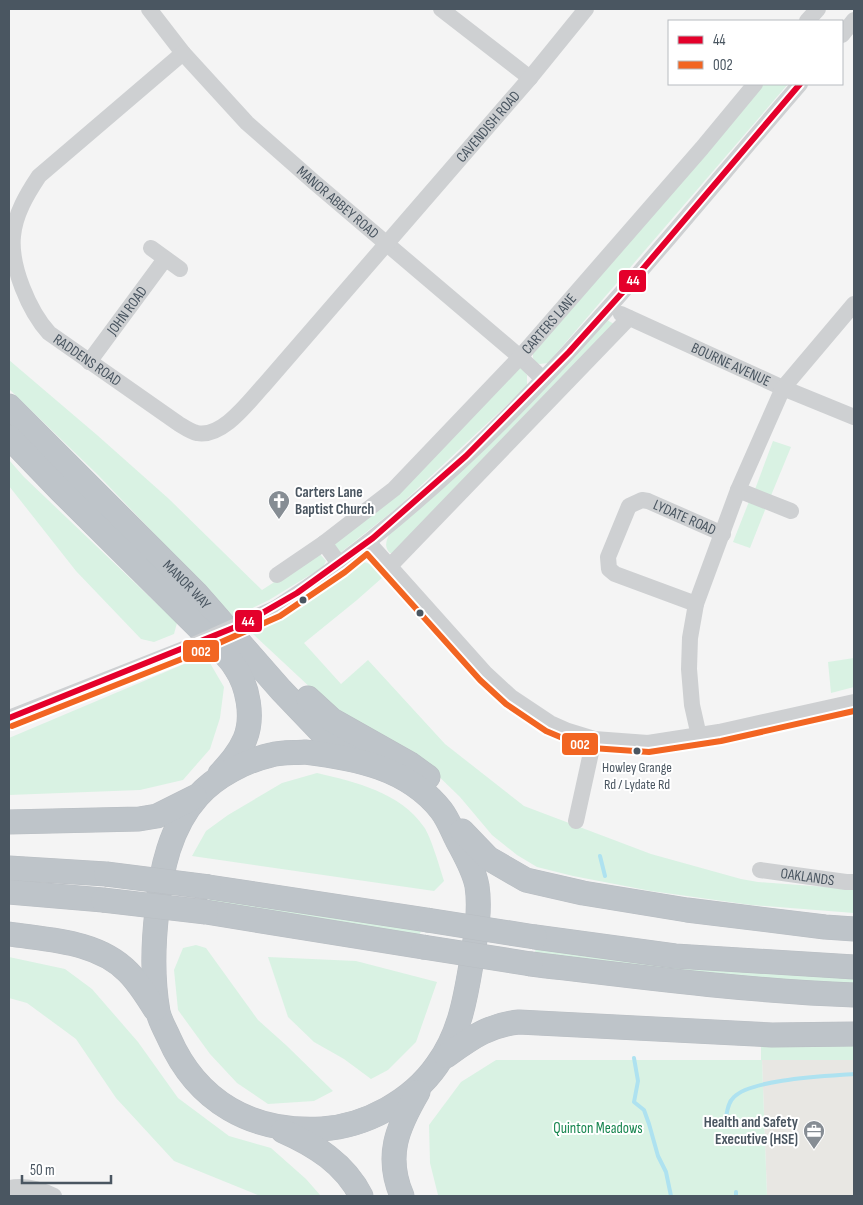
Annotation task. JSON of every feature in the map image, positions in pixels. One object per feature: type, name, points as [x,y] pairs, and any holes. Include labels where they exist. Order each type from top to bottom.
[{"type":"highway","name":"MANOR WAY","points":[[9,406],[196,593],[281,690],[324,735],[340,749],[364,761]]},
{"type":"highway","name":"MANOR WAY","points":[[9,437],[220,649],[234,666],[246,691],[249,717],[245,737],[236,756],[184,814],[173,835],[167,853],[159,893],[153,941],[153,978],[159,1015]]},
{"type":"highway","points":[[196,593],[332,720],[426,775],[444,792],[484,846],[503,866]]},
{"type":"highway","points":[[9,822],[139,819],[157,816],[178,806],[231,771],[254,760],[274,754],[305,752],[364,761],[408,781],[425,793],[488,858],[526,880],[583,893],[687,910],[825,927],[854,928]]},
{"type":"highway","points":[[402,1196],[395,1177],[393,1151],[402,1119],[422,1085],[441,1060],[454,1036],[462,1011],[475,936],[478,901],[477,886],[473,872],[442,812]]},
{"type":"highway","points":[[9,868],[106,874],[209,887],[535,937],[675,956],[854,967]]},
{"type":"highway","points":[[9,892],[103,900],[206,912],[531,964],[672,981],[854,995]]},
{"type":"highway","points":[[9,934],[64,942],[94,949],[112,958],[141,986],[159,1015],[174,1049],[192,1079],[211,1097],[228,1108],[252,1120],[273,1126],[305,1141],[333,1160],[347,1174],[361,1196]]},
{"type":"highway","points":[[441,1060],[474,1036],[502,1024],[519,1022],[772,1035],[854,1034]]},
{"type":"highway","points":[[273,1126],[315,1129],[353,1123],[389,1108],[422,1085]]},
{"type":"street","name":"MANOR ABBEY ROAD","points":[[149,9],[183,53],[247,123],[520,357],[543,379]]},
{"type":"street","points":[[441,9],[530,78]]},
{"type":"street","name":"CAVENDISH ROAD","points":[[387,243],[530,78],[586,9]]},
{"type":"street","points":[[808,20],[818,9]]},
{"type":"street","points":[[843,33],[854,18],[845,9]]},
{"type":"street","name":"RADDENS ROAD","points":[[183,53],[39,176],[13,212],[13,237],[19,278],[39,322],[48,333],[179,424],[196,433],[209,433],[234,418],[387,243]]},
{"type":"street","name":"CARTERS LANE","points":[[277,575],[324,544],[394,489],[520,357],[702,148],[754,85]]},
{"type":"street","points":[[9,718],[188,647],[276,608],[340,565],[425,493],[480,443],[543,379],[610,308],[799,85]]},
{"type":"street","points":[[151,248],[180,269]]},
{"type":"street","name":"JOHN ROAD","points":[[89,362],[165,259]]},
{"type":"street","name":"LYDATE ROAD","points":[[699,736],[692,705],[689,669],[690,638],[696,604],[738,490],[783,388],[854,304]]},
{"type":"street","name":"BOURNE AVENUE","points":[[610,308],[783,388],[854,417]]},
{"type":"street","points":[[390,567],[629,318]]},
{"type":"street","points":[[738,490],[791,511]]},
{"type":"street","name":"LYDATE ROAD","points":[[696,604],[615,574],[610,569],[608,557],[629,506],[642,500],[723,534]]},
{"type":"street","points":[[368,542],[486,674],[511,697],[550,722],[594,739],[648,743],[699,736],[854,702]]},
{"type":"street","points":[[324,544],[340,565]]},
{"type":"street","points":[[576,820],[594,739]]},
{"type":"street","name":"OAKLANDS","points":[[760,870],[854,882]]},
{"type":"street","points":[[9,1188],[42,1190],[54,1196]]},
{"type":"shaded area","points":[[762,1060],[854,1060],[854,1196],[767,1196]]},
{"type":"green space","points":[[760,85],[787,85],[548,363],[536,363],[533,358],[533,351]]},
{"type":"green space","points":[[607,320],[616,325],[396,553],[390,553],[386,545],[390,532]]},
{"type":"green space","points":[[9,360],[169,499],[262,590],[319,553],[326,561],[323,567],[269,600],[234,617],[98,475],[9,389]]},
{"type":"green space","points":[[521,367],[527,375],[527,386],[398,507],[340,553],[335,552],[335,541]]},
{"type":"green space","points":[[773,441],[791,447],[770,498],[754,492]]},
{"type":"green space","points":[[9,460],[24,477],[177,623],[174,634],[154,642],[141,639],[76,571],[9,486]]},
{"type":"green space","points":[[750,499],[767,505],[750,548],[733,542]]},
{"type":"green space","points":[[364,562],[373,565],[383,577],[304,643],[341,684],[368,660],[445,744],[524,806],[651,854],[741,879],[840,888],[854,887],[854,913],[751,905],[651,891],[537,867],[517,855],[492,835],[460,797],[427,765],[328,704],[253,634],[316,597],[355,565]]},
{"type":"green space","points":[[207,658],[224,687],[220,718],[210,749],[183,780],[140,790],[9,795],[9,738],[196,659]]},
{"type":"green space","points":[[854,658],[854,687],[831,693],[828,662]]},
{"type":"green space","points":[[317,773],[376,790],[390,797],[414,815],[427,832],[444,881],[434,891],[192,856],[206,831],[228,815],[282,783]]},
{"type":"green space","points":[[210,896],[421,929],[420,935],[209,902]]},
{"type":"green space","points":[[196,945],[206,948],[258,1020],[333,1091],[314,1101],[268,1104],[237,1083],[210,1054],[178,1010],[174,970],[183,948]]},
{"type":"green space","points":[[536,947],[734,970],[854,977],[854,983],[748,978],[535,953]]},
{"type":"green space","points":[[9,957],[65,969],[92,989],[138,1042],[178,1098],[229,1136],[271,1148],[306,1179],[321,1196],[260,1196],[174,1161],[116,1098],[76,1039],[27,1003],[9,998]]},
{"type":"green space","points":[[268,957],[356,961],[437,982],[416,1042],[388,1070],[371,1079],[344,1059],[314,1042],[288,1017]]},
{"type":"green space","name":"Quinton Meadows","points":[[854,1045],[854,1060],[762,1060],[767,1196],[438,1195],[430,1163],[429,1125],[461,1082],[496,1060],[761,1060],[761,1046]]},
{"type":"waterway","points":[[600,856],[605,876]]},
{"type":"waterway","points":[[634,1058],[638,1081],[634,1102],[644,1110],[658,1156],[666,1172],[671,1196]]},
{"type":"waterway","points":[[725,1122],[730,1102],[734,1097],[756,1086],[810,1077],[854,1074]]},
{"type":"transit line","name":"44","points":[[9,718],[243,624],[297,593],[373,538],[466,456],[569,352],[630,284],[799,85]]},
{"type":"transit line","name":"002","points":[[12,726],[192,655],[280,616],[345,572],[367,554],[480,680],[506,704],[546,731],[592,748],[649,752],[721,741],[854,711]]},
{"type":"place","name":"Carters Lane Baptist Church","points":[[279,520]]},
{"type":"place","name":"Howley Grange Rd / Lydate Rd","points":[[637,751]]},
{"type":"place","name":"Health and Safety Executive (HSE)","points":[[814,1150]]}]
